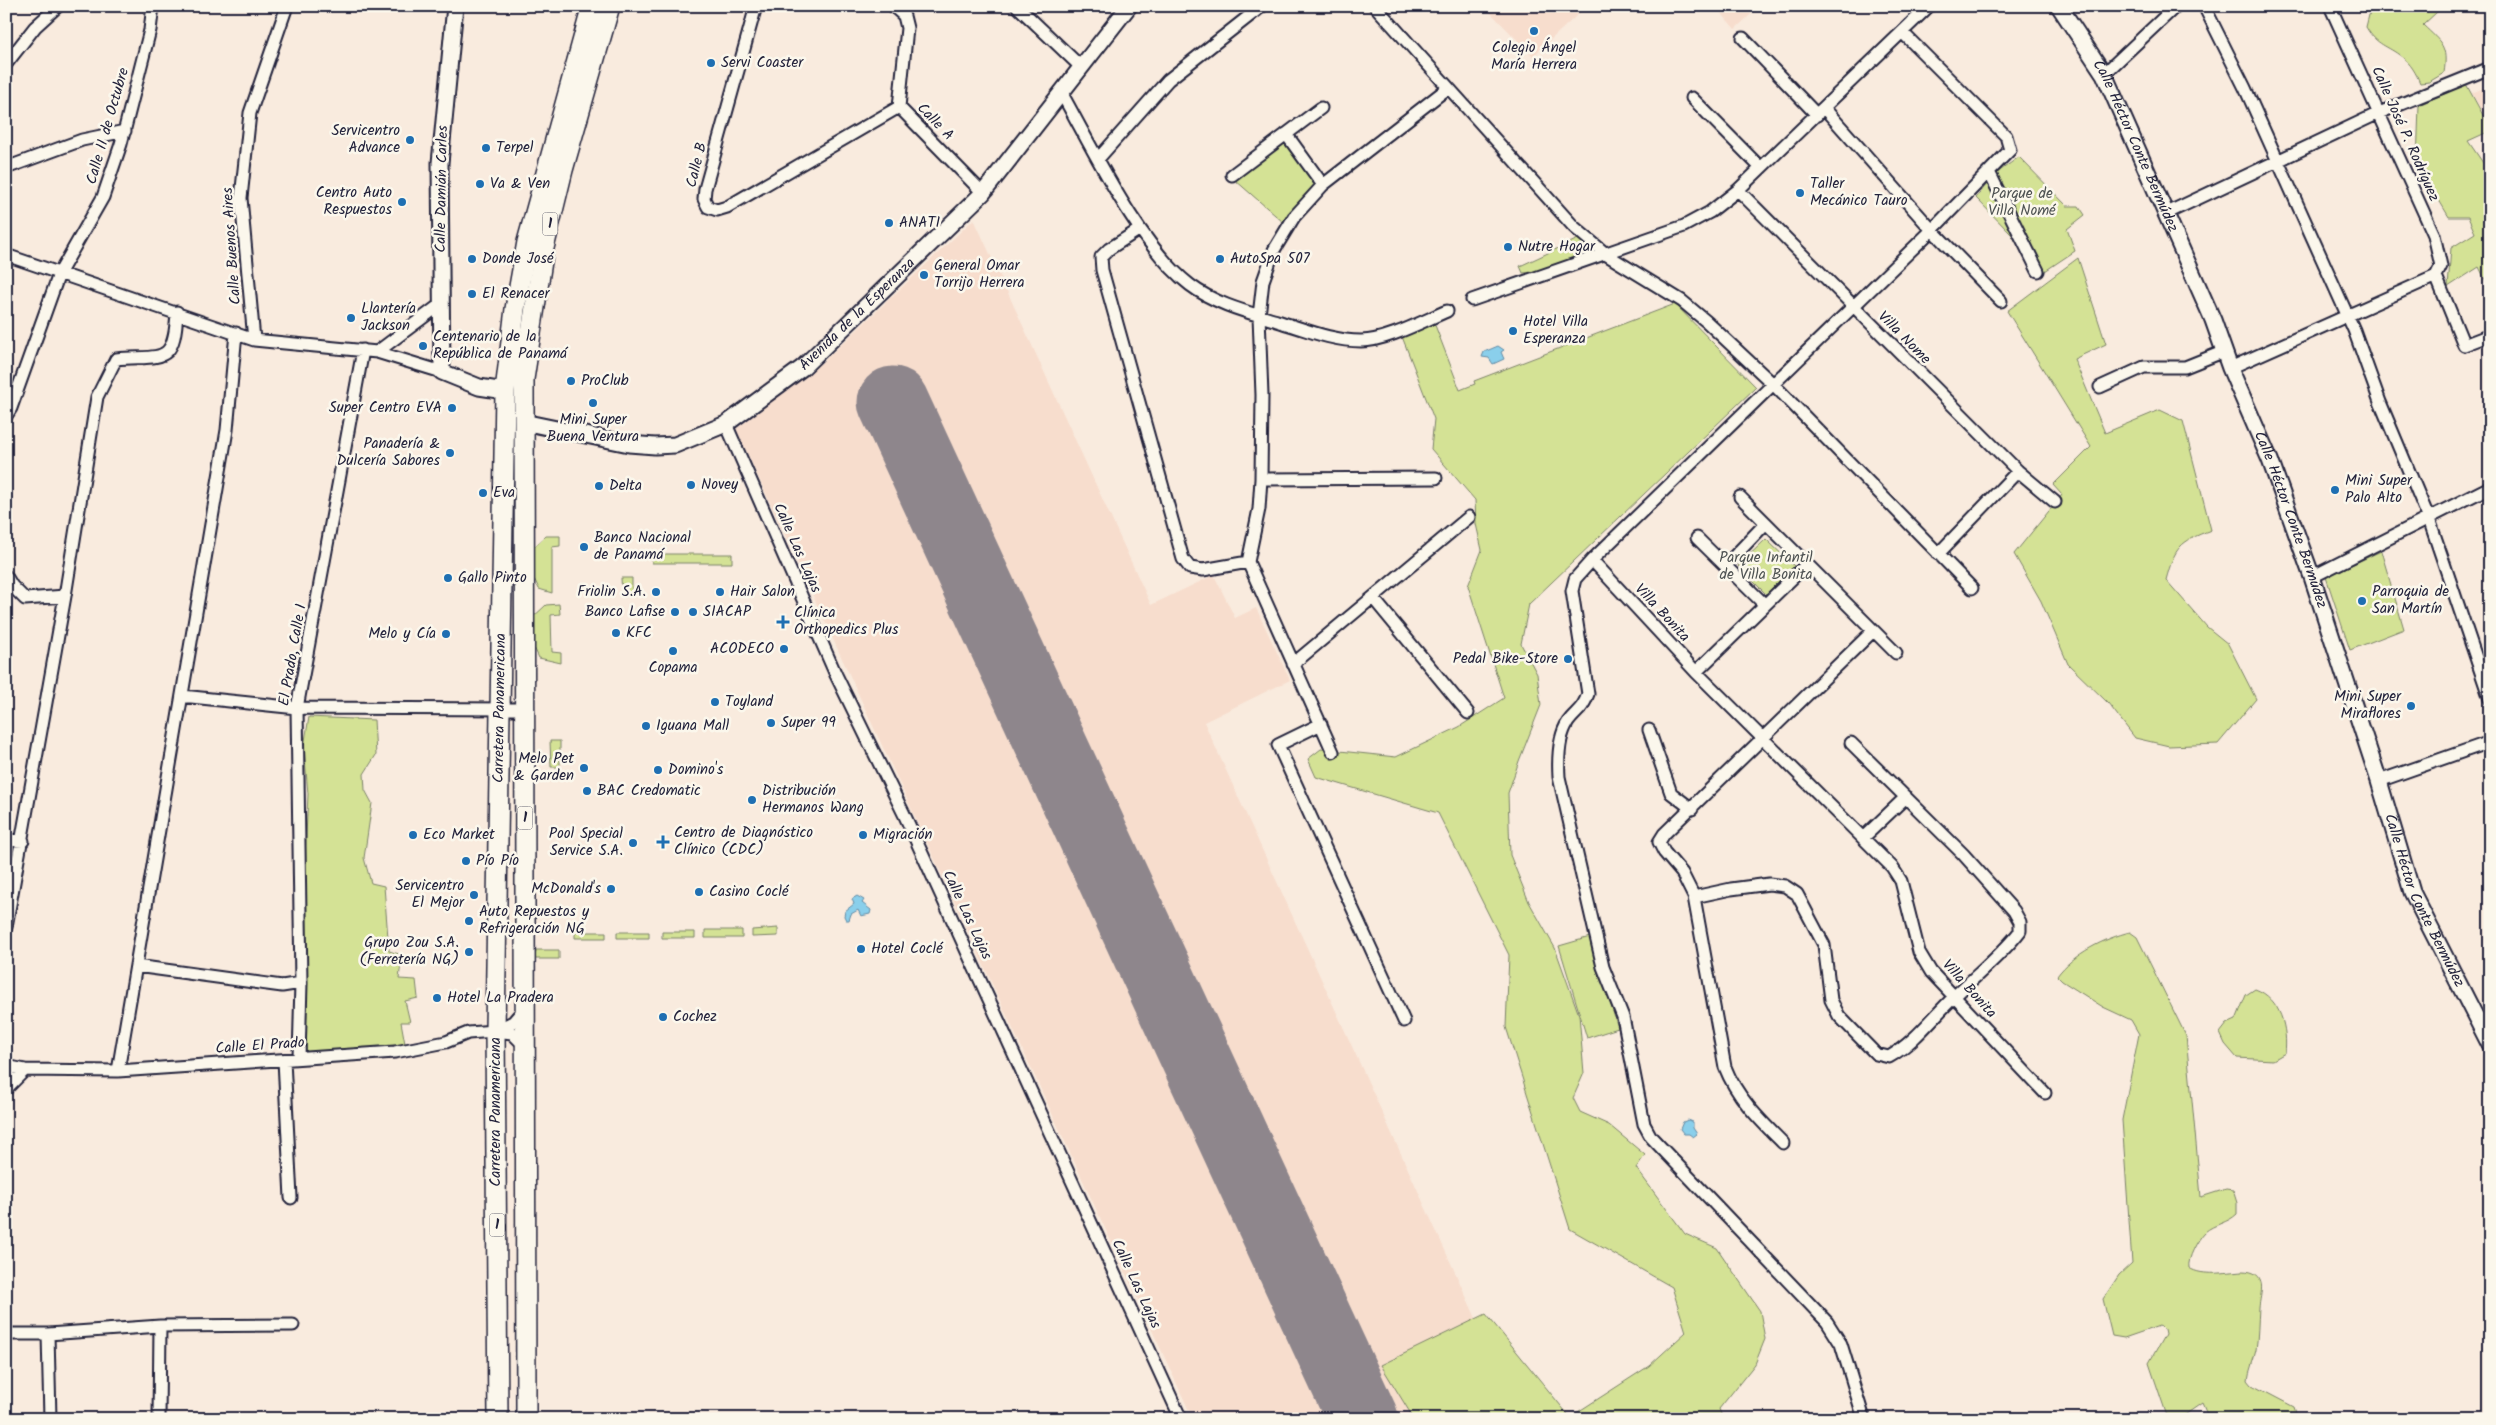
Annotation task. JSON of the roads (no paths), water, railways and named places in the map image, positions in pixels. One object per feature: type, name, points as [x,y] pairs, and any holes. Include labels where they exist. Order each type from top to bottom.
[{"type":"highway","name":"Carretera Panamericana","points":[[498,1419],[495,1030],[502,710],[505,391],[514,309],[527,242],[592,6]]},
{"type":"highway","name":"Carretera Panamericana","points":[[526,1419],[524,380],[544,248],[563,170],[610,6]]},
{"type":"highway","points":[[505,391],[514,395],[515,420],[524,449]]},
{"type":"highway","name":"1","points":[[504,537],[509,544],[510,553],[511,683],[516,698],[524,709]]},
{"type":"street","points":[[6,64],[35,26],[58,6]]},
{"type":"street","name":"Calle 11 de Octubre","points":[[6,416],[12,408],[59,274],[103,197],[124,131],[150,30],[153,6]]},
{"type":"street","name":"Calle Buenos Aires","points":[[254,340],[241,198],[250,113],[287,6]]},
{"type":"street","name":"Calle Damián Carles","points":[[442,372],[440,162],[454,6]]},
{"type":"street","name":"Calle B","points":[[756,6],[705,190],[704,199],[708,207],[717,210],[727,206],[899,107]]},
{"type":"street","name":"Calle A","points":[[892,6],[904,16],[907,28],[899,107],[983,193]]},
{"type":"street","points":[[1017,6],[1081,67]]},
{"type":"street","name":"Avenida de la Esperanza","points":[[523,422],[629,444],[655,446],[675,445],[726,424],[802,368],[983,193],[1129,6]]},
{"type":"street","points":[[1098,159],[1168,80],[1262,6]]},
{"type":"street","points":[[1375,6],[1574,227],[1608,254],[1682,301],[1732,344],[1972,588]]},
{"type":"street","points":[[1472,300],[1684,226],[1710,212],[1738,190],[1929,6]]},
{"type":"street","name":"Calle Héctor Conte Bermúdez","points":[[2059,6],[2104,74],[2165,214],[2183,248],[2225,351],[2230,368],[2270,460],[2312,576],[2379,781],[2412,892],[2490,1045]]},
{"type":"street","points":[[2104,74],[2176,6]]},
{"type":"street","points":[[2204,6],[2245,88],[2347,315],[2380,402],[2429,519],[2490,699]]},
{"type":"street","name":"Calle José P. Rodríguez","points":[[2330,6],[2434,235],[2442,266],[2436,276]]},
{"type":"street","points":[[1864,1419],[1841,1344],[1827,1322],[1651,1137],[1644,1124],[1623,1017],[1603,967],[1559,777],[1558,762],[1563,731],[1569,721],[1584,708],[1588,694],[1572,591],[1575,579],[1592,560],[1853,308],[2007,154],[2010,145],[2006,136],[1902,32]]},
{"type":"street","points":[[1743,38],[1820,111],[2001,301]]},
{"type":"street","points":[[2165,214],[2379,112],[2490,68]]},
{"type":"street","points":[[1333,752],[1248,562],[1259,509],[1261,479],[1262,395],[1259,316],[1263,281],[1274,250],[1294,217],[1324,185],[1448,88]]},
{"type":"street","points":[[1062,94],[1140,230],[1167,265],[1190,285],[1215,301],[1336,339],[1363,341],[1391,334],[1447,311]]},
{"type":"street","points":[[1692,98],[1760,167]]},
{"type":"street","points":[[1232,175],[1321,108]]},
{"type":"street","points":[[6,168],[82,140],[124,131]]},
{"type":"street","points":[[1286,134],[1324,185]]},
{"type":"street","points":[[1989,172],[2038,272]]},
{"type":"street","name":"Villa Nome","points":[[1738,190],[1853,308],[2018,471],[2055,502]]},
{"type":"street","points":[[1140,230],[1109,249],[1102,257],[1102,270],[1183,559],[1190,568],[1203,570],[1248,562]]},
{"type":"street","points":[[6,255],[177,312],[254,340],[378,352],[442,372],[479,387],[505,391]]},
{"type":"street","points":[[2230,368],[2436,276],[2464,345],[2490,335]]},
{"type":"street","points":[[378,352],[440,304]]},
{"type":"street","points":[[6,927],[65,596],[97,397],[116,359],[164,355],[171,350],[176,336],[177,312]]},
{"type":"street","points":[[118,1071],[227,430],[236,333]]},
{"type":"street","name":"El Prado, Calle 1","points":[[299,1058],[302,983],[297,708],[362,350]]},
{"type":"street","points":[[2100,387],[2144,367],[2185,367],[2225,351]]},
{"type":"street","points":[[479,387],[493,398],[505,413]]},
{"type":"street","name":"Calle Las Lajas","points":[[726,424],[836,674],[904,814],[1181,1419]]},
{"type":"street","points":[[1938,554],[2018,471]]},
{"type":"street","points":[[1261,479],[1436,478]]},
{"type":"street","points":[[2312,576],[2490,487]]},
{"type":"street","points":[[1740,497],[1872,632],[1896,653]]},
{"type":"street","points":[[1293,664],[1468,517]]},
{"type":"street","points":[[1726,564],[1766,523]]},
{"type":"street","points":[[1697,538],[1726,564],[1765,605]]},
{"type":"street","name":"Villa Bonita","points":[[1592,560],[1696,672],[1762,739],[1864,837],[1892,867],[1901,881],[1919,952],[1931,972],[2044,1093]]},
{"type":"street","points":[[1696,672],[1806,564]]},
{"type":"street","points":[[6,576],[12,586],[25,598],[65,596]]},
{"type":"street","points":[[1373,598],[1468,713]]},
{"type":"street","points":[[1783,1144],[1735,1091],[1725,1067],[1694,897],[1682,874],[1664,852],[1659,842],[1664,834],[1692,809],[1872,632]]},
{"type":"street","points":[[182,696],[297,708],[524,709]]},
{"type":"street","points":[[1321,724],[1278,745],[1404,1021]]},
{"type":"street","points":[[1649,730],[1671,793],[1692,809]]},
{"type":"street","points":[[2379,781],[2490,742]]},
{"type":"street","points":[[1694,897],[1731,889],[1769,884],[1785,886],[1797,894],[1813,920],[1824,945],[1831,1000],[1839,1016],[1876,1054],[1889,1057],[1902,1050],[1954,996],[2012,942],[2020,931],[2020,922],[2014,911],[1963,854],[1851,743]]},
{"type":"street","points":[[1864,837],[1906,797]]},
{"type":"street","points":[[6,840],[22,841]]},
{"type":"street","points":[[136,966],[282,986],[302,983]]},
{"type":"street","points":[[495,1030],[513,1022],[525,1007]]},
{"type":"street","points":[[495,1030],[512,1033],[525,1046]]},
{"type":"street","name":"Calle El Prado","points":[[6,1066],[25,1070],[118,1071],[395,1052],[446,1042],[468,1033],[495,1030]]},
{"type":"street","points":[[284,1060],[291,1198]]},
{"type":"street","points":[[6,1089],[25,1070]]},
{"type":"street","points":[[6,1334],[48,1334],[160,1326],[293,1325]]},
{"type":"street","points":[[159,1419],[160,1326]]},
{"type":"street","points":[[48,1334],[50,1419]]},
{"type":"water","points":[[1498,346],[1504,350],[1501,352],[1504,359],[1493,364],[1489,358],[1482,357],[1484,352]]},
{"type":"water","points":[[857,896],[864,900],[862,903],[871,910],[870,914],[861,916],[858,910],[851,914],[849,920],[846,920],[844,916],[845,911],[854,904],[852,899]]},
{"type":"water","points":[[1688,1120],[1693,1122],[1693,1128],[1697,1134],[1693,1137],[1689,1134],[1684,1134],[1680,1129],[1683,1122]]},
{"type":"place","name":"Colegio Ángel María Herrera","points":[[1534,31]]},
{"type":"place","name":"Servi Coaster","points":[[711,63]]},
{"type":"place","name":"Servicentro Advance","points":[[410,140]]},
{"type":"place","name":"Terpel","points":[[486,148]]},
{"type":"place","name":"Va & Ven","points":[[480,184]]},
{"type":"place","name":"Taller Mecánico Tauro","points":[[1800,193]]},
{"type":"place","name":"Centro Auto Respuestos","points":[[402,202]]},
{"type":"place","name":"ANATI","points":[[889,223]]},
{"type":"place","name":"Nutre Hogar","points":[[1508,247]]},
{"type":"place","name":"Donde José","points":[[472,259]]},
{"type":"place","name":"AutoSpa 507","points":[[1220,259]]},
{"type":"place","name":"General Omar Torrijo Herrera","points":[[924,275]]},
{"type":"place","name":"El Renacer","points":[[472,294]]},
{"type":"place","name":"Llantería Jackson","points":[[351,318]]},
{"type":"place","name":"Hotel Villa Esperanza","points":[[1513,331]]},
{"type":"place","name":"Centenario de la República de Panamá","points":[[423,346]]},
{"type":"place","name":"ProClub","points":[[571,381]]},
{"type":"place","name":"Mini Super Buena Ventura","points":[[593,403]]},
{"type":"place","name":"Super Centro EVA","points":[[452,408]]},
{"type":"place","name":"Panadería & Dulcería Sabores","points":[[450,453]]},
{"type":"place","name":"Novey","points":[[691,485]]},
{"type":"place","name":"Delta","points":[[599,486]]},
{"type":"place","name":"Mini Super Palo Alto","points":[[2335,490]]},
{"type":"place","name":"Eva","points":[[483,493]]},
{"type":"place","name":"Banco Nacional de Panamá","points":[[584,547]]},
{"type":"place","name":"Gallo Pinto","points":[[448,578]]},
{"type":"place","name":"Friolin S.A.","points":[[656,592]]},
{"type":"place","name":"Hair Salon","points":[[720,592]]},
{"type":"place","name":"Parroquia de San Martín","points":[[2362,601]]},
{"type":"place","name":"Banco Lafise","points":[[675,612]]},
{"type":"place","name":"SIACAP","points":[[693,612]]},
{"type":"place","name":"Clínica Orthopedics Plus","points":[[783,622]]},
{"type":"place","name":"KFC","points":[[616,633]]},
{"type":"place","name":"Melo y Cía","points":[[446,634]]},
{"type":"place","name":"ACODECO","points":[[784,649]]},
{"type":"place","name":"Copama","points":[[673,651]]},
{"type":"place","name":"Pedal Bike-Store","points":[[1568,659]]},
{"type":"place","name":"Toyland","points":[[715,702]]},
{"type":"place","name":"Mini Super Miraflores","points":[[2411,706]]},
{"type":"place","name":"Super 99","points":[[771,723]]},
{"type":"place","name":"Iguana Mall","points":[[646,726]]},
{"type":"place","name":"Melo Pet & Garden","points":[[584,768]]},
{"type":"place","name":"Domino's","points":[[658,770]]},
{"type":"place","name":"BAC Credomatic","points":[[587,791]]},
{"type":"place","name":"Distribución Hermanos Wang","points":[[752,800]]},
{"type":"place","name":"Eco Market","points":[[413,835]]},
{"type":"place","name":"Migración","points":[[863,835]]},
{"type":"place","name":"Centro de Diagnóstico Clínico (CDC)","points":[[663,842]]},
{"type":"place","name":"Pool Special Service S.A.","points":[[633,843]]},
{"type":"place","name":"Pío Pío","points":[[466,861]]},
{"type":"place","name":"McDonald's","points":[[611,889]]},
{"type":"place","name":"Casino Coclé","points":[[699,892]]},
{"type":"place","name":"Servicentro El Mejor","points":[[474,895]]},
{"type":"place","name":"Auto Repuestos y Refrigeración NG","points":[[469,921]]},
{"type":"place","name":"Hotel Coclé","points":[[861,949]]},
{"type":"place","name":"Grupo Zou S.A. (Ferretería NG)","points":[[469,952]]},
{"type":"place","name":"Hotel La Pradera","points":[[437,998]]},
{"type":"place","name":"Cochez","points":[[663,1017]]},
{"type":"park label","name":"Parque de Villa Nomé","points":[[2022,202]]},
{"type":"park label","name":"Parque Infantil de Villa Bonita","points":[[1766,566]]}]
